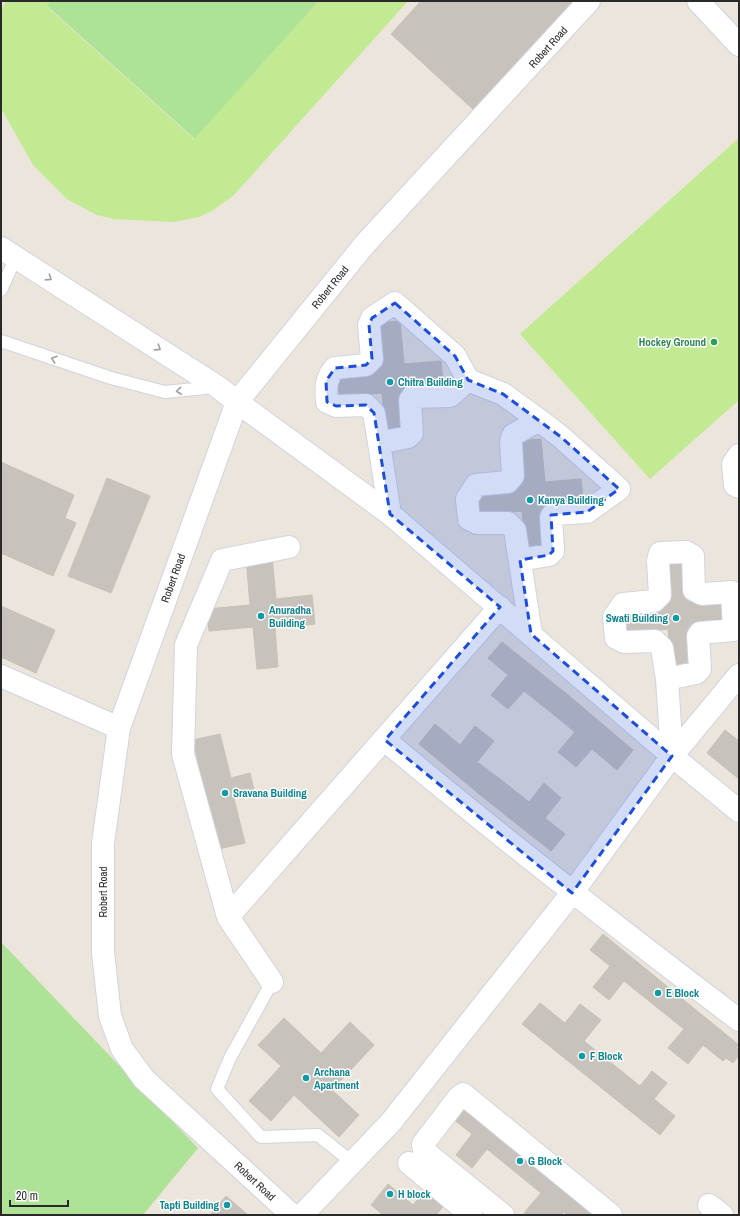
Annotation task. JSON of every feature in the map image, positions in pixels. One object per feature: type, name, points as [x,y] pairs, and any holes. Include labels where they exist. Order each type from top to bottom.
[{"type":"street","name":"Robert Road","points":[[292,1215],[144,1079],[122,1049],[110,1016],[103,952],[103,843],[119,728],[237,402],[365,244],[589,1]]},
{"type":"street","points":[[698,1],[739,45]]},
{"type":"street","points":[[9,252],[218,387],[390,514],[672,756],[739,810]]},
{"type":"street","points":[[390,514],[374,413],[366,405],[336,406],[327,402],[326,382],[335,368],[366,365],[372,359],[370,325],[372,318],[395,303],[455,356],[468,380],[503,394],[561,437],[619,489],[586,512],[553,514],[551,517],[553,550],[549,555],[520,560]]},
{"type":"street","points":[[379,443],[408,437],[412,433],[410,400],[412,397],[450,396],[468,380]]},
{"type":"street","points":[[531,634],[515,530],[508,523],[477,523],[469,519],[467,499],[476,486],[508,482],[513,476],[511,442],[513,435],[539,420]]},
{"type":"street","points":[[739,455],[733,464],[734,485],[739,487]]},
{"type":"street","points":[[272,982],[228,917],[183,754],[186,645],[222,560],[289,547]]},
{"type":"street","points":[[667,679],[696,673],[700,669],[698,636],[700,633],[734,630],[735,590],[702,594],[694,590],[693,556],[686,552],[660,554],[658,561],[660,595],[654,601],[623,604],[614,617],[616,638],[624,642],[655,641],[662,648],[667,679],[672,756]]},
{"type":"street","points":[[228,917],[385,740],[500,607]]},
{"type":"street","points":[[302,1215],[391,1122],[572,893],[672,756],[739,675]]},
{"type":"street","points":[[1,676],[119,728]]},
{"type":"street","points":[[385,740],[461,804],[572,893],[739,1020]]},
{"type":"street","points":[[503,1215],[424,1151],[423,1144],[459,1097],[463,1094],[606,1214]]},
{"type":"street","points":[[409,1163],[471,1215]]},
{"type":"lane","points":[[1,290],[9,252]]},
{"type":"lane","points":[[1,341],[111,378],[165,392],[218,387]]},
{"type":"lane","points":[[272,982],[230,1058],[217,1088],[261,1137],[318,1135],[352,1162]]},
{"type":"highlighted area","points":[[395,303],[455,356],[468,380],[503,394],[561,437],[619,489],[587,512],[551,515],[553,551],[549,555],[520,560],[531,634],[672,756],[572,893],[385,740],[500,607],[390,514],[374,413],[366,405],[336,406],[327,402],[326,381],[335,368],[366,365],[372,359],[369,325],[372,318]]},
{"type":"green space","points":[[6,1],[50,1],[46,6],[194,139],[319,1],[408,1],[234,195],[212,211],[199,217],[173,222],[114,219],[97,215],[67,199],[33,165],[2,110],[1,10]]},
{"type":"green space","points":[[50,1],[319,1],[195,139],[46,5]]},
{"type":"green space","points":[[739,138],[739,400],[650,479],[520,334]]},
{"type":"green space","points":[[1,942],[198,1148],[143,1215],[1,1215]]},
{"type":"building","points":[[421,1],[578,1],[476,112],[391,34]]},
{"type":"building","name":"Chitra Building","points":[[400,321],[404,364],[441,361],[444,390],[403,393],[407,432],[386,434],[382,393],[338,397],[335,374],[379,370],[375,323]]},
{"type":"building","name":"Kanya Building","points":[[541,439],[545,482],[581,479],[584,508],[544,511],[547,550],[526,552],[522,511],[478,515],[476,492],[520,488],[515,441]]},
{"type":"building","points":[[1,462],[74,495],[65,518],[76,523],[53,576],[1,553]]},
{"type":"building","points":[[107,478],[150,496],[111,593],[68,576]]},
{"type":"building","name":"Anuradha Building","points":[[272,556],[276,599],[312,595],[315,624],[275,628],[278,667],[257,669],[253,627],[209,631],[207,609],[250,605],[246,558]]},
{"type":"building","name":"Swati Building","points":[[686,557],[691,600],[727,597],[730,626],[689,630],[693,668],[672,670],[668,629],[624,633],[621,611],[665,607],[661,559]]},
{"type":"building","points":[[1,606],[55,630],[36,673],[1,657]]},
{"type":"building","points":[[502,642],[568,695],[553,714],[524,691],[508,709],[491,695],[508,675],[488,658]]},
{"type":"building","points":[[568,695],[633,750],[617,770],[592,749],[576,767],[558,752],[575,732],[553,714]]},
{"type":"building","points":[[435,724],[460,745],[475,726],[494,741],[477,762],[500,779],[484,798],[419,744]]},
{"type":"building","points":[[725,730],[739,741],[739,779],[707,753]]},
{"type":"building","name":"Sravana Building","points":[[220,734],[231,778],[250,773],[254,790],[233,795],[245,843],[219,849],[193,740]]},
{"type":"building","points":[[500,779],[529,802],[544,783],[561,798],[545,818],[565,834],[551,851],[484,798]]},
{"type":"building","name":"E Block","points":[[603,934],[739,1045],[736,1048],[739,1050],[739,1055],[733,1063],[726,1058],[723,1061],[703,1045],[688,1064],[668,1048],[684,1029],[624,981],[609,1000],[593,987],[610,966],[590,950]]},
{"type":"building","name":"F Block","points":[[540,1003],[565,1023],[580,1004],[601,1020],[584,1041],[640,1086],[652,1071],[667,1083],[654,1099],[675,1116],[660,1135],[522,1024]]},
{"type":"building","name":"Archana Apartment","points":[[284,1018],[321,1053],[350,1022],[374,1045],[332,1090],[359,1115],[339,1137],[294,1095],[271,1121],[249,1101],[281,1066],[258,1045]]},
{"type":"building","name":"G Block","points":[[465,1102],[597,1209],[592,1215],[568,1215],[564,1212],[561,1215],[527,1215],[524,1213],[541,1193],[487,1149],[472,1168],[456,1155],[472,1134],[452,1118]]},
{"type":"building","name":"H block","points":[[388,1184],[413,1205],[428,1186],[447,1202],[436,1215],[383,1215],[371,1205]]},
{"type":"building","name":"Tapti Building","points":[[226,1196],[248,1215],[210,1215]]},
{"type":"place","name":"Hockey Ground","points":[[714,342]]},
{"type":"place","name":"Chitra Building","points":[[390,382]]},
{"type":"place","name":"Kanya Building","points":[[530,500]]},
{"type":"place","name":"Anuradha Building","points":[[261,616]]},
{"type":"place","name":"Swati Building","points":[[676,618]]},
{"type":"place","name":"Sravana Building","points":[[225,793]]},
{"type":"place","name":"E Block","points":[[658,993]]},
{"type":"place","name":"F Block","points":[[582,1056]]},
{"type":"place","name":"Archana Apartment","points":[[306,1078]]},
{"type":"place","name":"G Block","points":[[520,1161]]},
{"type":"place","name":"H block","points":[[390,1194]]},
{"type":"place","name":"Tapti Building","points":[[227,1205]]}]
